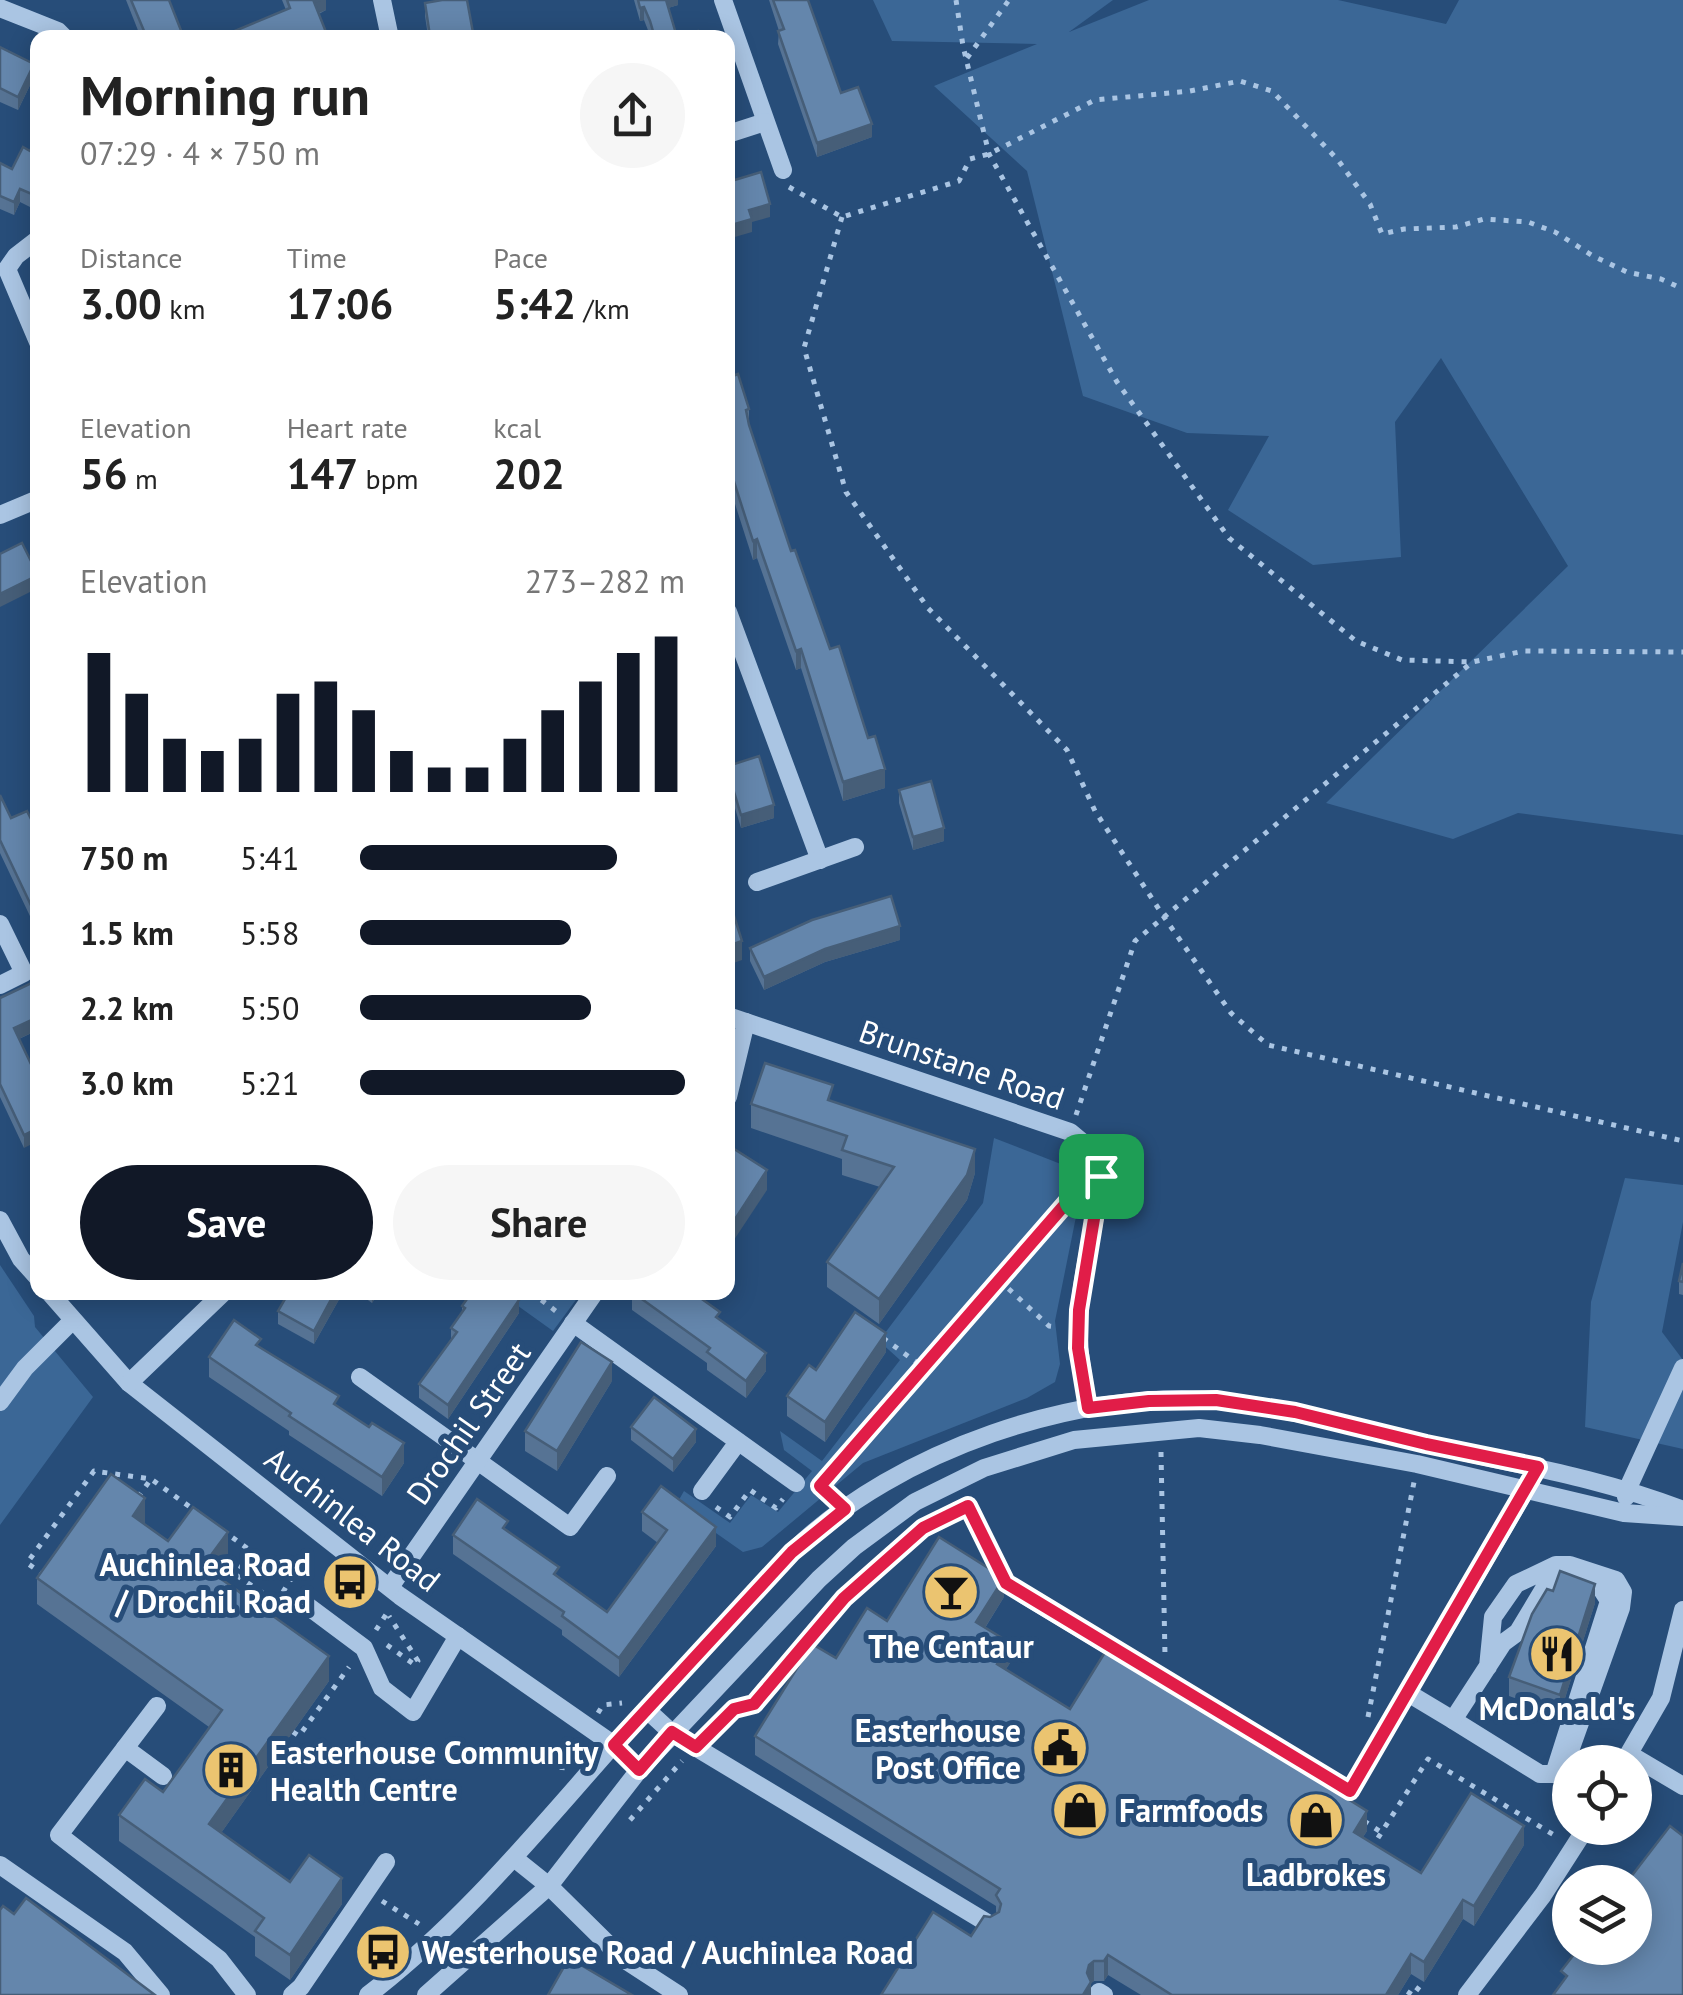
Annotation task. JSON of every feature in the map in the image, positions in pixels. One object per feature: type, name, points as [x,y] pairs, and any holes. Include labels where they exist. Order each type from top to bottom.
[{"type":"street","points":[[382,0],[388,30]]},
{"type":"street","points":[[723,0],[733,30]]},
{"type":"street","points":[[0,8],[53,30]]},
{"type":"street","points":[[735,35],[783,170]]},
{"type":"street","points":[[735,132],[765,122]]},
{"type":"street","points":[[30,245],[4,266],[30,324]]},
{"type":"street","points":[[0,515],[30,502]]},
{"type":"street","points":[[735,644],[820,860]]},
{"type":"street","points":[[758,882],[856,847]]},
{"type":"street","points":[[0,924],[24,973],[0,986]]},
{"type":"street","name":"Brunstane Road","points":[[735,1018],[1070,1132],[1100,1158],[1101,1176]]},
{"type":"street","points":[[735,1067],[746,1022]]},
{"type":"street","points":[[1088,1408],[1078,1348],[1079,1310],[1101,1176]]},
{"type":"street","points":[[0,1220],[30,1269]]},
{"type":"street","name":"Auchinlea Road","points":[[55,1300],[129,1383],[390,1587],[614,1745],[639,1770]]},
{"type":"street","points":[[129,1383],[216,1300]]},
{"type":"street","name":"Drochil Street","points":[[390,1587],[589,1300]]},
{"type":"street","points":[[0,1402],[25,1368],[72,1321]]},
{"type":"street","points":[[572,1323],[796,1483]]},
{"type":"street","points":[[1624,1512],[1628,1488],[1683,1368]]},
{"type":"street","points":[[360,1377],[570,1527],[607,1476]]},
{"type":"street","points":[[381,1991],[514,1858],[792,1552],[873,1489],[936,1456],[996,1433],[1088,1408],[1149,1401],[1216,1400],[1295,1412],[1628,1488],[1683,1513]]},
{"type":"street","points":[[426,1995],[548,1886],[672,1732],[819,1579],[854,1547],[915,1502],[984,1468],[1074,1440],[1199,1428],[1260,1435],[1417,1464],[1624,1512],[1683,1513]]},
{"type":"street","points":[[702,1491],[738,1442]]},
{"type":"street","points":[[1317,1771],[1350,1791],[1538,1467]]},
{"type":"street","points":[[1488,1668],[1494,1617],[1516,1584],[1556,1565],[1616,1580],[1623,1592],[1621,1608],[1572,1745]]},
{"type":"street","points":[[1453,1720],[1503,1643],[1518,1632],[1548,1582],[1563,1576],[1600,1587],[1609,1601],[1563,1745]]},
{"type":"street","points":[[1024,1595],[1300,1761]]},
{"type":"street","points":[[305,1604],[368,1642],[382,1688],[413,1712],[458,1636]]},
{"type":"street","points":[[1634,1745],[1661,1698],[1683,1610]]},
{"type":"street","points":[[1408,1693],[1540,1774],[1552,1774]]},
{"type":"street","points":[[157,1706],[59,1835],[219,1959],[247,1995]]},
{"type":"street","points":[[647,1710],[672,1732],[989,1924]]},
{"type":"street","points":[[125,1748],[163,1776]]},
{"type":"street","points":[[1652,1771],[1683,1786]]},
{"type":"street","points":[[1467,1995],[1543,1895],[1574,1847]]},
{"type":"street","points":[[514,1858],[622,1958],[679,1995]]},
{"type":"street","points":[[292,1995],[301,1988],[386,1862]]},
{"type":"street","points":[[0,1865],[125,1952],[161,1995]]},
{"type":"path","points":[[956,0],[988,154],[1118,382],[1229,538],[1356,641],[1402,660],[1472,662],[1524,651],[1683,652]]},
{"type":"path","points":[[966,59],[1009,0]]},
{"type":"path","points":[[783,170],[789,187],[842,218],[959,181],[970,158],[988,154],[1096,100],[1190,91],[1240,81],[1272,91],[1338,160],[1370,204],[1382,234],[1404,229],[1456,228],[1484,219],[1528,222],[1555,232],[1627,272],[1683,288]]},
{"type":"path","points":[[842,218],[804,348],[846,492],[928,608],[1067,750],[1095,812],[1231,1012],[1268,1045],[1683,1141]]},
{"type":"path","points":[[1070,1132],[1135,941],[1472,662]]},
{"type":"path","points":[[820,1486],[1088,1178],[1101,1176]]},
{"type":"path","points":[[999,1280],[1050,1326],[1078,1331]]},
{"type":"path","points":[[542,1300],[572,1323]]},
{"type":"path","points":[[883,1338],[923,1367]]},
{"type":"path","points":[[1160,1430],[1165,1680]]},
{"type":"path","points":[[1365,1730],[1417,1464]]},
{"type":"path","points":[[53,1582],[27,1563],[94,1470],[151,1480],[251,1551],[236,1575]]},
{"type":"path","points":[[702,1491],[703,1498],[730,1517],[750,1490],[776,1508],[804,1473],[845,1509]]},
{"type":"path","points":[[127,1511],[151,1480]]},
{"type":"path","points":[[915,1502],[923,1528]]},
{"type":"path","points":[[626,1825],[734,1709],[754,1704],[844,1598],[923,1528],[968,1506],[1006,1583],[1024,1595]]},
{"type":"path","points":[[223,1564],[276,1602]]},
{"type":"path","points":[[293,1732],[299,1736],[387,1614],[418,1661],[415,1664],[368,1642]]},
{"type":"path","points":[[1365,1858],[1428,1759],[1574,1847]]},
{"type":"path","points":[[1354,1784],[1355,1815],[1381,1832]]},
{"type":"path","points":[[366,1891],[439,1936]]},
{"type":"path","points":[[1408,1995],[1414,1986],[1426,1995]]},
{"type":"shaded area","points":[[873,0],[1113,0],[1069,32],[1149,0],[1338,0],[1446,24],[1459,0],[1683,0],[1683,835],[1518,813],[1453,839],[1326,803],[1568,566],[1441,358],[1395,422],[1401,557],[1313,565],[1228,510],[1269,436],[1187,433],[1083,396],[1027,171],[934,86],[1037,44],[892,41]]},
{"type":"shaded area","points":[[994,1138],[1071,1168],[1082,1187],[1055,1321],[1060,1364],[1055,1382],[1027,1398],[863,1463],[762,1547],[743,1552],[676,1505],[684,1491],[730,1523],[751,1495],[778,1512],[812,1471],[784,1450],[780,1431],[822,1461],[900,1360],[879,1341],[983,1203]]},
{"type":"shaded area","points":[[1625,1178],[1683,1185],[1683,1222],[1662,1332],[1683,1360],[1683,1449],[1585,1427],[1591,1302]]},
{"type":"shaded area","points":[[0,1265],[34,1316],[35,1327],[93,1397],[0,1525]]},
{"type":"shaded area","points":[[510,1300],[576,1300],[553,1331]]},
{"type":"building","points":[[131,0],[169,0],[181,30],[144,30]]},
{"type":"building","points":[[287,0],[320,0],[314,2],[325,30],[237,30],[290,8]]},
{"type":"building","points":[[467,0],[473,30],[429,30],[425,3]]},
{"type":"building","points":[[638,0],[666,0],[675,30],[653,30],[644,7],[640,8]]},
{"type":"building","points":[[773,0],[808,0],[841,93],[858,87],[872,124],[817,143],[778,31],[784,29]]},
{"type":"building","points":[[0,47],[30,62],[30,72],[18,97],[0,88]]},
{"type":"building","points":[[23,147],[30,151],[30,193],[20,189],[14,202],[0,196],[0,163],[12,169]]},
{"type":"building","points":[[761,172],[770,204],[749,210],[752,219],[735,224],[735,180]]},
{"type":"building","points":[[738,374],[749,409],[749,425],[791,551],[795,550],[830,649],[839,646],[868,738],[875,736],[885,769],[843,782],[801,649],[796,651],[757,539],[753,541],[735,485]]},
{"type":"building","points":[[22,543],[30,559],[30,579],[0,594],[0,554]]},
{"type":"building","points":[[759,756],[774,805],[741,815],[735,795],[735,764]]},
{"type":"building","points":[[931,781],[944,828],[913,837],[899,790]]},
{"type":"building","points":[[0,795],[11,818],[27,811],[30,817],[30,903],[0,840]]},
{"type":"building","points":[[891,896],[900,926],[825,949],[764,977],[750,948],[812,920]]},
{"type":"building","points":[[735,919],[742,941],[735,944]]},
{"type":"building","points":[[30,984],[30,1021],[14,1028],[30,1062],[30,1132],[24,1135],[0,1084],[0,998]]},
{"type":"building","points":[[765,1063],[833,1085],[828,1100],[975,1149],[967,1175],[879,1299],[827,1262],[894,1167],[842,1150],[847,1136],[751,1104]]},
{"type":"building","points":[[735,1150],[767,1170],[735,1219]]},
{"type":"building","points":[[284,1300],[331,1300],[314,1331],[278,1311]]},
{"type":"building","points":[[466,1300],[519,1300],[448,1405],[419,1384],[457,1332],[451,1328],[465,1308],[462,1306]]},
{"type":"building","points":[[643,1300],[703,1300],[720,1312],[716,1317],[766,1353],[746,1381],[707,1352],[710,1348]]},
{"type":"building","points":[[855,1312],[886,1333],[825,1422],[787,1396],[809,1365],[816,1370]]},
{"type":"building","points":[[234,1320],[261,1339],[256,1345],[339,1396],[334,1404],[369,1427],[372,1423],[404,1443],[382,1477],[209,1357]]},
{"type":"building","points":[[581,1342],[612,1362],[557,1451],[525,1431]]},
{"type":"building","points":[[654,1397],[696,1429],[673,1459],[631,1427]]},
{"type":"building","name":"Easterhouse Community Health Centre","points":[[111,1474],[145,1498],[133,1516],[168,1541],[193,1507],[228,1532],[203,1566],[329,1656],[209,1824],[290,1882],[309,1855],[342,1878],[290,1955],[255,1931],[264,1918],[119,1815],[145,1779],[163,1792],[222,1710],[37,1578]]},
{"type":"building","points":[[661,1486],[716,1527],[619,1658],[562,1616],[564,1612],[453,1535],[477,1499],[508,1521],[503,1528],[559,1567],[554,1574],[607,1612],[667,1530],[642,1512]]},
{"type":"building","points":[[939,1537],[1004,1578],[976,1622],[1010,1643],[997,1664],[1070,1709],[1107,1649],[1264,1747],[1269,1739],[1344,1786],[1340,1794],[1367,1811],[1354,1832],[1421,1873],[1471,1793],[1524,1826],[1474,1906],[1463,1900],[1424,1962],[1411,1954],[1386,1995],[1172,1995],[1108,1955],[1104,1961],[1089,1965],[1091,1982],[1083,1995],[881,1995],[933,1912],[971,1936],[984,1916],[999,1912],[1001,1904],[996,1895],[1000,1889],[755,1736],[812,1644],[836,1658],[867,1608],[887,1621]]},
{"type":"building","name":"McDonald's","points":[[1560,1571],[1595,1584],[1560,1695],[1509,1677],[1532,1614],[1547,1589],[1553,1591]]},
{"type":"building","points":[[1670,1826],[1683,1836],[1683,1995],[1553,1995],[1567,1976],[1561,1971],[1566,1965],[1652,1965],[1652,1865],[1640,1865]]},
{"type":"building","points":[[26,1898],[155,1995],[0,1995],[0,1910],[3,1906],[14,1914]]},
{"type":"building","points":[[569,1958],[632,1995],[548,1995]]},
{"type":"place","name":"Auchinlea Road / Drochil Road","points":[[350,1582]]},
{"type":"place","name":"The Centaur","points":[[951,1592]]},
{"type":"place","name":"McDonald's","points":[[1557,1654]]},
{"type":"place","name":"Easterhouse Post Office","points":[[1060,1748]]},
{"type":"place","name":"Easterhouse Community Health Centre","points":[[231,1770]]},
{"type":"place","name":"Farmfoods","points":[[1080,1810]]},
{"type":"place","name":"Ladbrokes","points":[[1316,1820]]},
{"type":"place","name":"Westerhouse Road / Auchinlea Road","points":[[383,1952]]},
{"type":"route","points":[[1101,1176],[1079,1310],[1078,1348],[1088,1408],[1149,1401],[1216,1400],[1295,1412],[1538,1467],[1350,1791],[1006,1583],[968,1506],[923,1528],[844,1598],[754,1704],[734,1709],[696,1747],[672,1732],[639,1770],[614,1745],[792,1552],[845,1509],[820,1486],[1088,1178],[1101,1176]]}]
